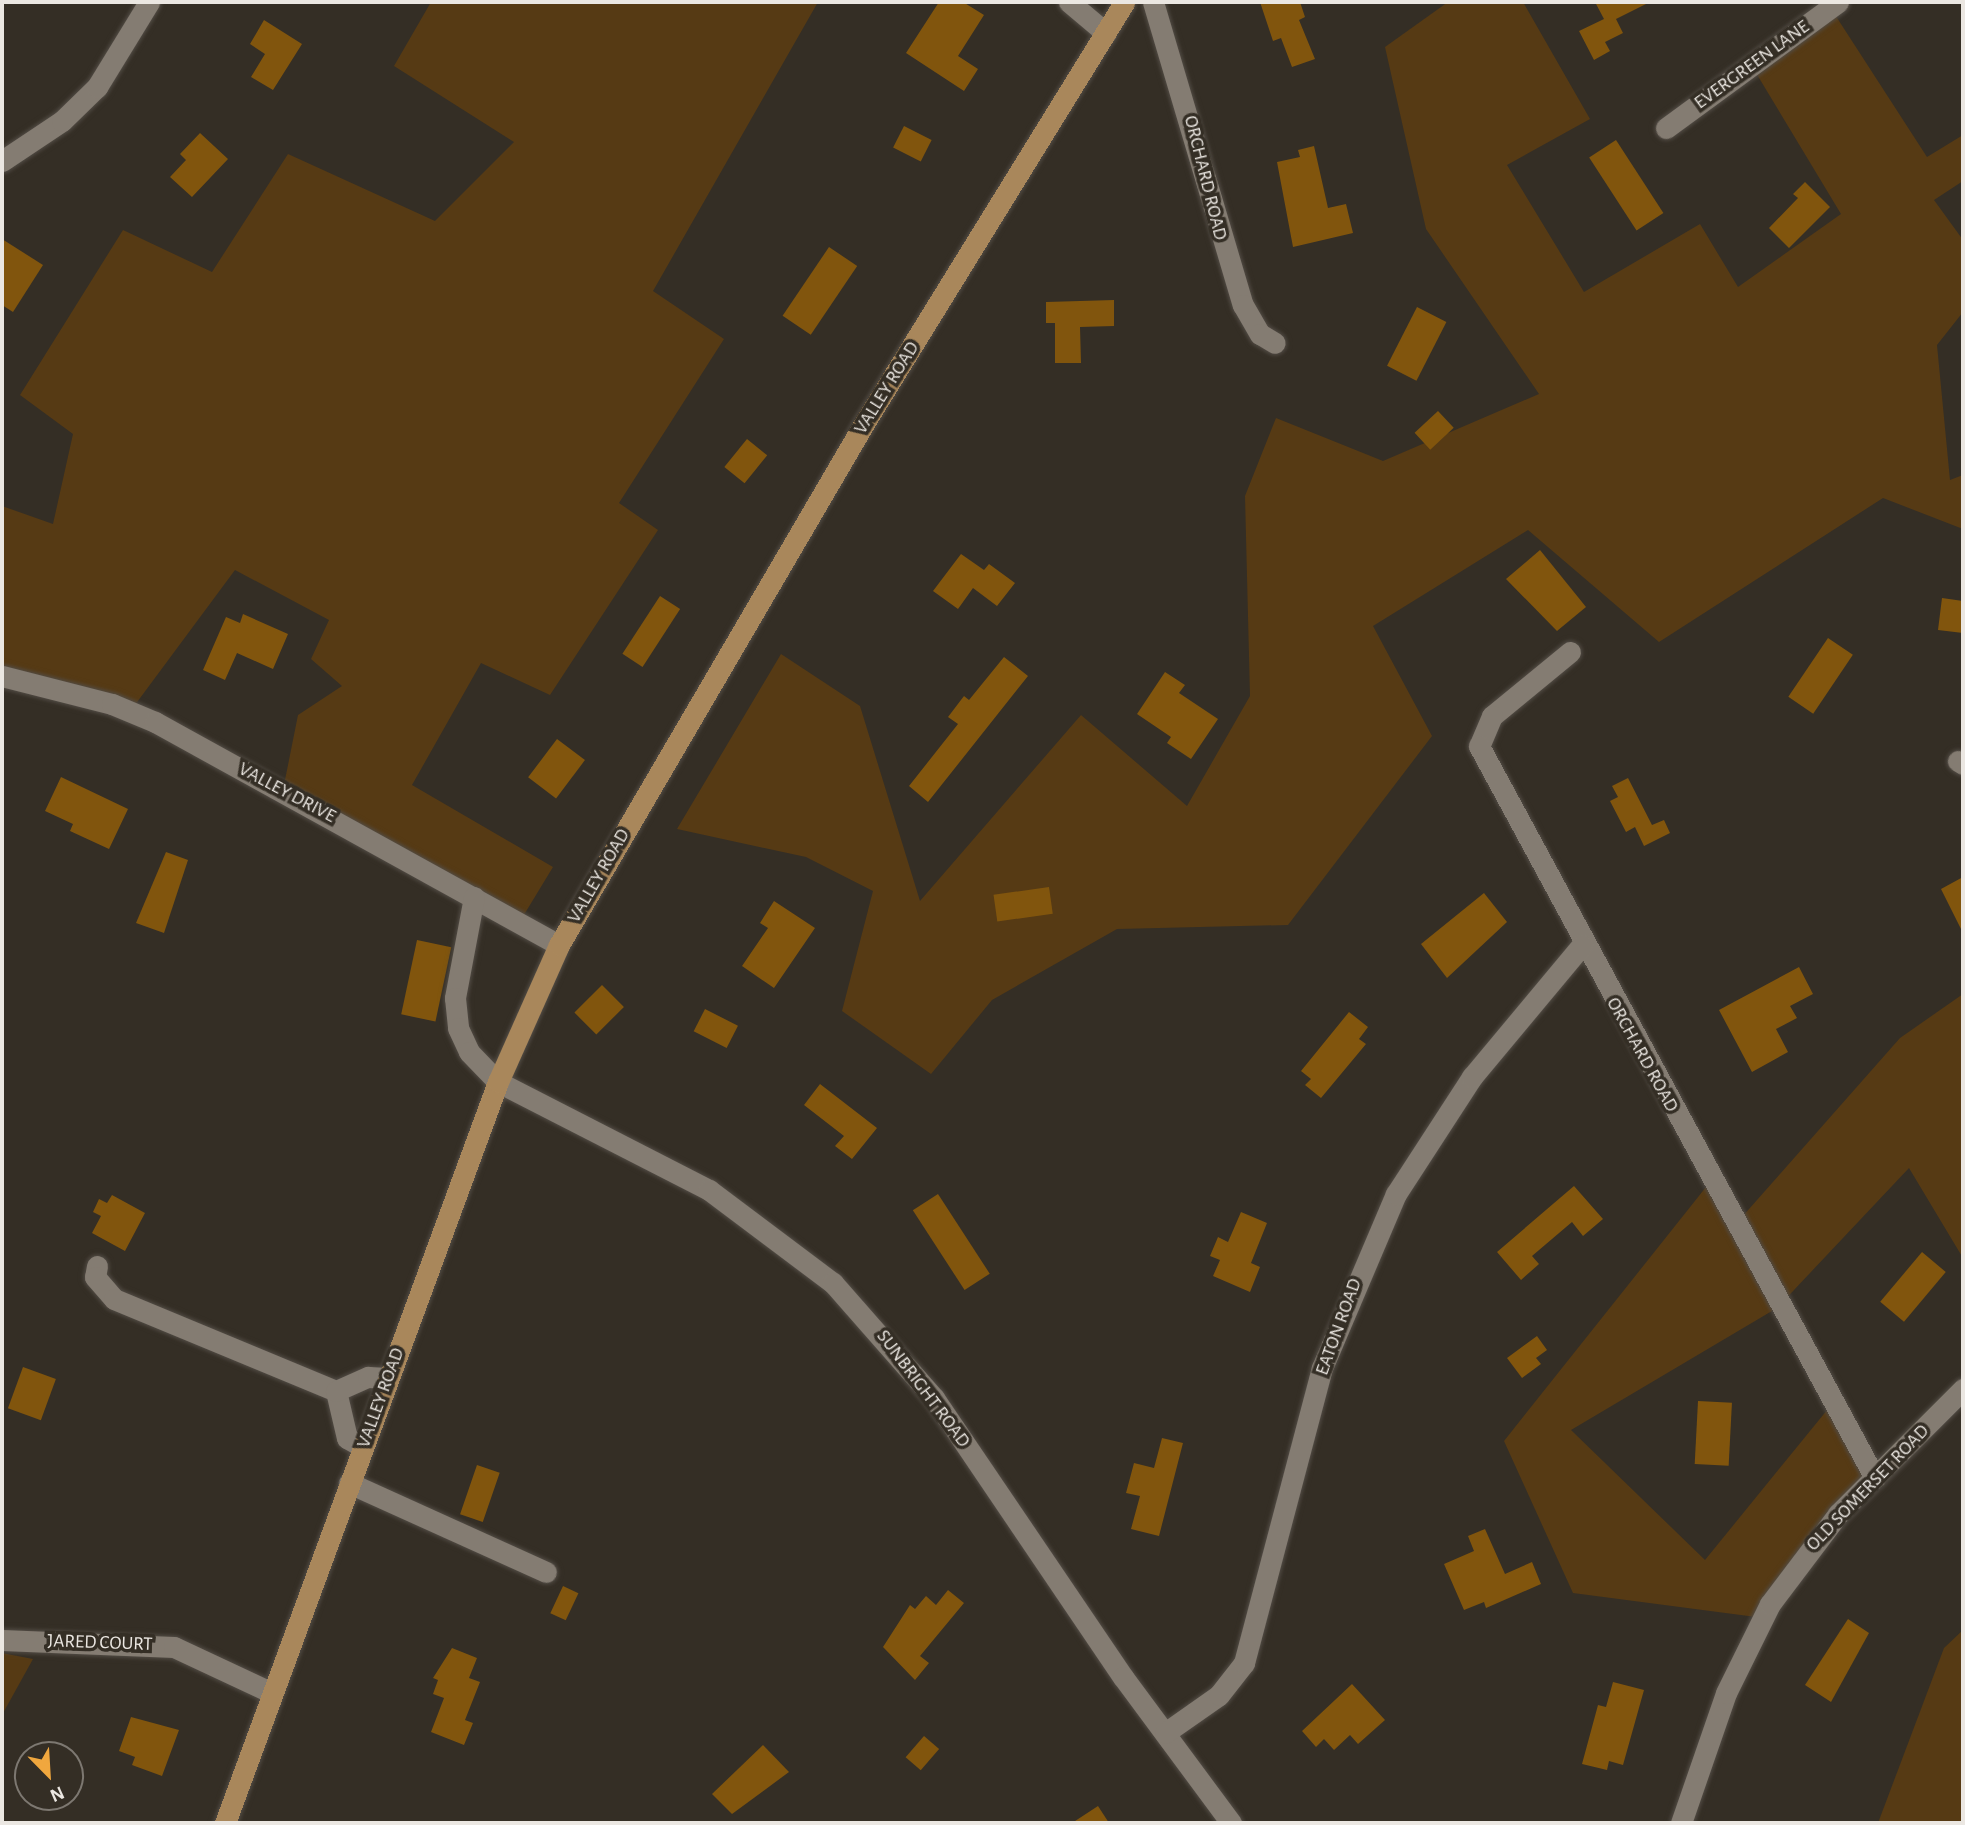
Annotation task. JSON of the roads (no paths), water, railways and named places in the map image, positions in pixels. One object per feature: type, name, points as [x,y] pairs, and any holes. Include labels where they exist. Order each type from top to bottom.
[{"type":"main road","name":"VALLEY ROAD","points":[[225,1823],[498,1082],[559,945],[865,422],[1124,2]]},
{"type":"street","points":[[2,161],[62,121],[97,87],[149,2]]},
{"type":"street","points":[[1069,2],[1106,33]]},
{"type":"street","name":"ORCHARD ROAD","points":[[1153,2],[1239,294],[1251,323],[1275,343]]},
{"type":"street","name":"EVERGREEN LANE","points":[[1666,128],[1838,2]]},
{"type":"street","name":"ORCHARD ROAD","points":[[1570,652],[1492,716],[1479,746],[1582,945],[1875,1478]]},
{"type":"street","name":"VALLEY DRIVE","points":[[2,676],[112,704],[155,722],[559,945]]},
{"type":"street","name":"SUNBRIGHT ROAD","points":[[474,897],[458,964],[458,1028],[469,1052],[498,1082],[709,1190],[833,1283],[934,1398],[1164,1733],[1231,1823]]},
{"type":"street","name":"EATON ROAD","points":[[1164,1733],[1219,1695],[1244,1663],[1322,1368],[1396,1194],[1472,1077],[1582,945]]},
{"type":"street","points":[[97,1266],[95,1277],[114,1299],[336,1391],[368,1377],[388,1378]]},
{"type":"street","name":"OLD SOMERSET ROAD","points":[[1681,1823],[1726,1693],[1770,1604],[1800,1560],[1875,1478],[1963,1389]]},
{"type":"street","points":[[336,1391],[346,1438],[363,1447]]},
{"type":"street","points":[[349,1483],[545,1572]]},
{"type":"street","name":"JARED COURT","points":[[2,1640],[174,1647],[272,1693]]}]
